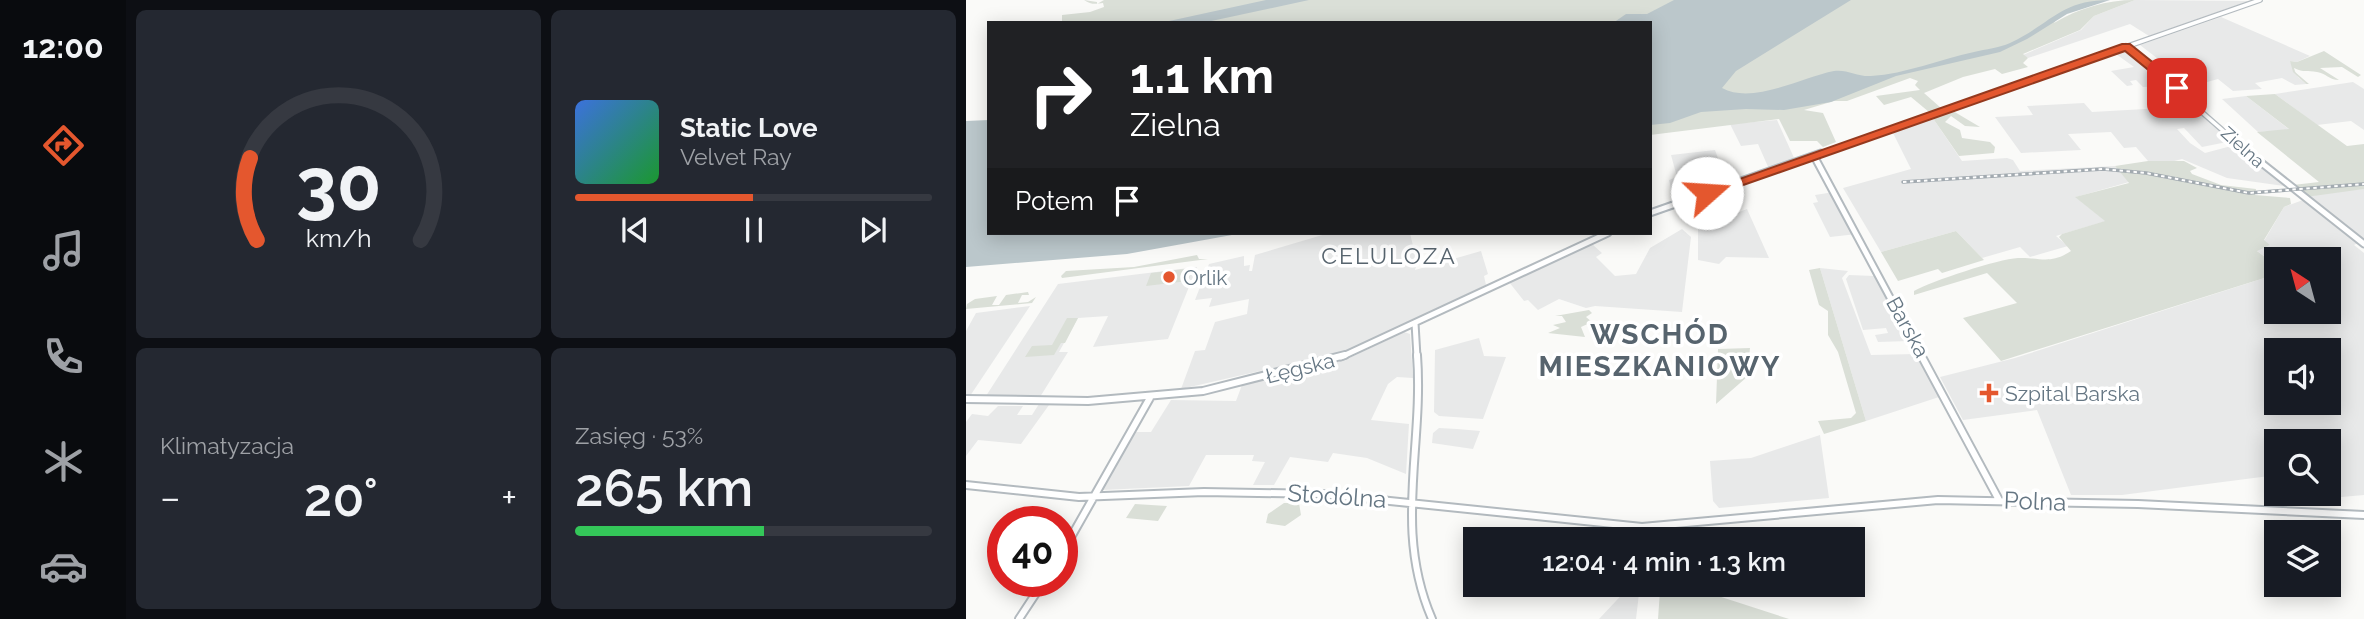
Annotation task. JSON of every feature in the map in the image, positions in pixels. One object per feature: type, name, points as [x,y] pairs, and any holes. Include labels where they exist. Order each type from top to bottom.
[{"type":"street","points":[[1652,212],[2260,0]]},
{"type":"street","name":"Zielna","points":[[2126,47],[2271,172],[2364,244]]},
{"type":"street","name":"Barska","points":[[1814,156],[1999,500]]},
{"type":"street","name":"Łęgska","points":[[966,399],[1083,402],[1211,390],[1336,359],[1604,235]]},
{"type":"street","points":[[1415,323],[1418,375],[1412,503],[1414,572],[1432,619]]},
{"type":"street","points":[[1078,526],[1151,396]]},
{"type":"street","name":"Stodólna","points":[[966,485],[1093,496],[1247,491],[1322,494],[1642,527],[1707,522]]},
{"type":"street","name":"Polna","points":[[1707,522],[1905,502],[1999,500],[2364,516]]},
{"type":"street","points":[[1019,619],[1033,597]]},
{"type":"shaded area","points":[[1104,0],[2107,0],[2071,10],[2054,23],[2093,6],[2135,0],[2094,16],[2080,30],[2023,54],[2028,58],[2023,63],[2028,67],[2002,74],[1995,69],[1963,77],[1924,93],[1941,108],[1929,112],[1911,97],[1884,105],[1876,96],[1920,90],[1915,85],[1918,81],[1910,78],[1847,101],[1834,101],[1804,110],[1823,113],[1836,142],[1823,147],[1817,141],[1790,141],[1779,119],[1652,135],[1652,21],[1062,21],[1062,15],[1090,12],[1104,7],[1103,3],[1098,4]]},
{"type":"shaded area","points":[[1266,0],[1309,0],[1211,21],[1169,21]]},
{"type":"shaded area","points":[[1674,0],[1851,0],[1736,71],[1722,88],[1748,93],[1763,92],[1834,71],[1866,76],[1884,75],[1997,47],[2024,36],[2057,14],[2079,4],[2110,0],[2067,14],[2000,52],[1896,76],[1831,102],[1784,110],[1701,112],[1670,123],[1652,125],[1652,21],[1616,21],[1626,14],[1647,14]]},
{"type":"shaded area","points":[[2135,0],[2249,1],[2149,36],[2130,24],[2028,58],[2023,55],[2081,30],[2094,16]]},
{"type":"shaded area","points":[[2221,17],[2310,56],[2297,62],[2290,61],[2298,77],[2306,84],[2295,85],[2282,78],[2255,83],[2262,89],[2233,91],[2218,79],[2200,84],[2188,82],[2140,45]]},
{"type":"shaded area","points":[[2126,50],[2171,86],[2143,87],[2136,80],[2130,81],[2133,85],[2127,86],[2111,71],[2134,67],[2116,54]]},
{"type":"shaded area","points":[[2324,51],[2361,75],[2358,77],[2342,67],[2320,68],[2339,80],[2336,80],[2320,73],[2294,68],[2309,84],[2306,84],[2293,72],[2290,61],[2297,62]]},
{"type":"shaded area","points":[[2353,82],[2364,89],[2364,130],[2351,121],[2317,125],[2275,94]]},
{"type":"shaded area","points":[[2275,94],[2347,146],[2364,144],[2364,189],[2306,197],[2293,185],[2319,182],[2257,132],[2289,129],[2246,96]]},
{"type":"shaded area","points":[[2246,96],[2290,130],[2258,132],[2222,99]]},
{"type":"shaded area","points":[[2186,98],[2232,141],[2202,147],[2184,128],[2177,129],[2190,143],[2205,153],[2235,145],[2284,186],[2227,178],[2182,159],[2159,165],[2148,161],[2136,147],[2124,148],[2111,132],[2068,134],[2081,150],[2021,153],[1995,117],[2033,115],[2027,106],[2084,103],[2092,112],[2163,108],[2156,99]]},
{"type":"shaded area","points":[[1953,111],[1980,127],[1965,126],[1951,116],[1945,122],[1960,130],[1962,138],[1990,142],[1995,147],[1994,153],[1959,156],[1932,117]]},
{"type":"shaded area","points":[[1932,117],[1962,161],[2007,158],[2013,160],[2020,171],[2115,166],[2129,182],[2076,197],[2106,221],[2056,236],[2068,246],[2030,257],[2020,247],[1982,258],[1956,231],[1881,252],[1843,188],[1911,169],[1892,131]]},
{"type":"shaded area","points":[[987,120],[987,235],[1232,235],[1127,254],[966,267],[966,121]]},
{"type":"shaded area","points":[[1777,120],[1795,160],[1769,169],[1758,144],[1741,146],[1730,124]]},
{"type":"shaded area","points":[[1715,150],[1723,172],[1731,173],[1735,180],[1731,181],[1723,175],[1704,178],[1705,183],[1691,188],[1695,193],[1674,200],[1669,180],[1677,177],[1671,155]]},
{"type":"shaded area","points":[[2148,161],[2184,161],[2197,168],[2190,171],[2192,174],[2221,185],[2256,189],[2255,195],[2290,198],[2291,204],[2284,207],[2264,240],[2270,245],[2257,251],[2264,256],[2264,278],[2001,361],[1963,318],[2017,303],[1987,273],[1914,295],[1914,291],[1935,282],[1996,262],[2018,258],[2051,259],[2071,251],[2059,237],[2062,234],[2105,221],[2075,197],[2129,183],[2115,166]]},
{"type":"shaded area","points":[[2364,189],[2364,241],[2306,197],[2343,190]]},
{"type":"shaded area","points":[[1834,192],[1857,234],[1830,237],[1813,203],[1818,202],[1815,195]]},
{"type":"shaded area","points":[[2303,200],[2358,243],[2354,245],[2364,253],[2364,495],[2341,497],[2341,429],[2264,429],[2264,477],[2122,495],[2071,495],[2037,410],[1963,420],[1940,377],[2015,358],[2264,278],[2264,324],[2342,324],[2342,247],[2264,247],[2270,245],[2264,241],[2284,207]]},
{"type":"shaded area","points":[[1747,209],[1769,258],[1726,257],[1719,264],[1698,260],[1698,228]]},
{"type":"shaded area","points":[[1682,229],[1691,237],[1682,312],[1595,306],[1586,308],[1559,299],[1538,310],[1528,300],[1524,301],[1509,282],[1592,244],[1602,253],[1596,257],[1615,276],[1636,274],[1650,248]]},
{"type":"shaded area","points":[[1956,231],[1984,260],[1942,273],[1938,269],[1898,281],[1881,252]]},
{"type":"shaded area","points":[[1322,235],[1410,235],[1417,263],[1415,270],[1481,251],[1488,274],[1484,276],[1486,285],[1344,352],[1181,389],[1195,351],[1205,350],[1215,322],[1247,314],[1249,299],[1209,307],[1212,298],[1195,300],[1209,264],[1244,256],[1244,266],[1250,265],[1249,271],[1252,271],[1255,255]]},
{"type":"shaded area","points":[[2264,247],[2264,256],[2256,250]]},
{"type":"shaded area","points":[[1197,255],[1199,259],[1208,259],[1062,278],[1061,276],[1066,271],[1134,267]]},
{"type":"shaded area","points":[[1197,267],[1168,339],[1093,347],[1108,316],[1078,318],[1059,352],[1068,352],[1040,397],[986,396],[1058,284]]},
{"type":"shaded area","name":"Orlik","points":[[1193,268],[1188,281],[1146,286],[1151,273]]},
{"type":"shaded area","points":[[1820,268],[1848,271],[1842,278],[1871,355],[1916,354],[1939,397],[1866,421]]},
{"type":"shaded area","points":[[1820,268],[1866,421],[1824,434],[1818,421],[1851,418],[1856,413],[1838,352],[1828,335],[1828,311],[1819,305],[1809,270]]},
{"type":"shaded area","points":[[1849,275],[1874,276],[1909,341],[1878,342],[1875,335],[1888,333],[1886,328],[1863,330],[1846,279]]},
{"type":"shaded area","points":[[1028,292],[1029,295],[1022,295],[1018,303],[1028,302],[1036,297],[1032,303],[966,309],[967,304],[975,299],[997,296],[992,305],[999,305],[1006,295]]},
{"type":"shaded area","points":[[1030,306],[970,396],[966,395],[966,331],[976,313]]},
{"type":"shaded area","points":[[1589,310],[1592,313],[1586,317],[1592,322],[1581,327],[1585,337],[1548,333],[1560,328],[1553,325],[1566,322],[1562,316],[1555,316]]},
{"type":"shaded area","points":[[1067,318],[1078,318],[1065,343],[1061,343],[1054,355],[1025,357],[1032,346],[1052,345]]},
{"type":"shaded area","points":[[1404,332],[1410,334],[1413,378],[1397,377],[1388,384],[1371,420],[1409,424],[1406,474],[1367,458],[1333,453],[1328,462],[1290,457],[1274,485],[1253,485],[1265,462],[1252,461],[1254,455],[1206,455],[1189,486],[1102,490],[1136,432],[1151,432],[1171,400],[1236,401],[1242,385],[1345,360]]},
{"type":"shaded area","points":[[1479,338],[1484,356],[1506,357],[1483,419],[1439,416],[1434,412],[1435,350]]},
{"type":"shaded area","points":[[1750,348],[1747,377],[1716,404],[1718,349]]},
{"type":"shaded area","points":[[1039,404],[1049,405],[1021,444],[978,440],[966,456],[966,422],[972,414],[988,416],[998,406],[1023,406],[1017,415],[1032,415]]},
{"type":"shaded area","points":[[1439,428],[1480,431],[1473,449],[1432,443],[1433,433]]},
{"type":"shaded area","points":[[1820,435],[1829,498],[1719,508],[1713,501],[1710,461],[1751,458]]},
{"type":"shaded area","points":[[1284,503],[1299,503],[1301,515],[1285,526],[1266,523],[1268,514]]},
{"type":"shaded area","points":[[1135,504],[1167,506],[1158,521],[1126,518]]},
{"type":"shaded area","points":[[1620,597],[1639,597],[1636,619],[1599,619]]},
{"type":"shaded area","points":[[1660,597],[1721,597],[1789,619],[1658,619]]},
{"type":"railway","points":[[1903,182],[2103,169],[2146,173],[2249,193],[2364,184]]},
{"type":"place","name":"Orlik","points":[[1169,277]]},
{"type":"place","name":"Szpital Barska","points":[[1989,393]]},
{"type":"district","name":"CELULOZA","points":[[1389,255]]},
{"type":"district","name":"WSCHÓD MIESZKANIOWY","points":[[1660,350]]},
{"type":"route","points":[[1707,193],[2126,47],[2177,88]]}]
